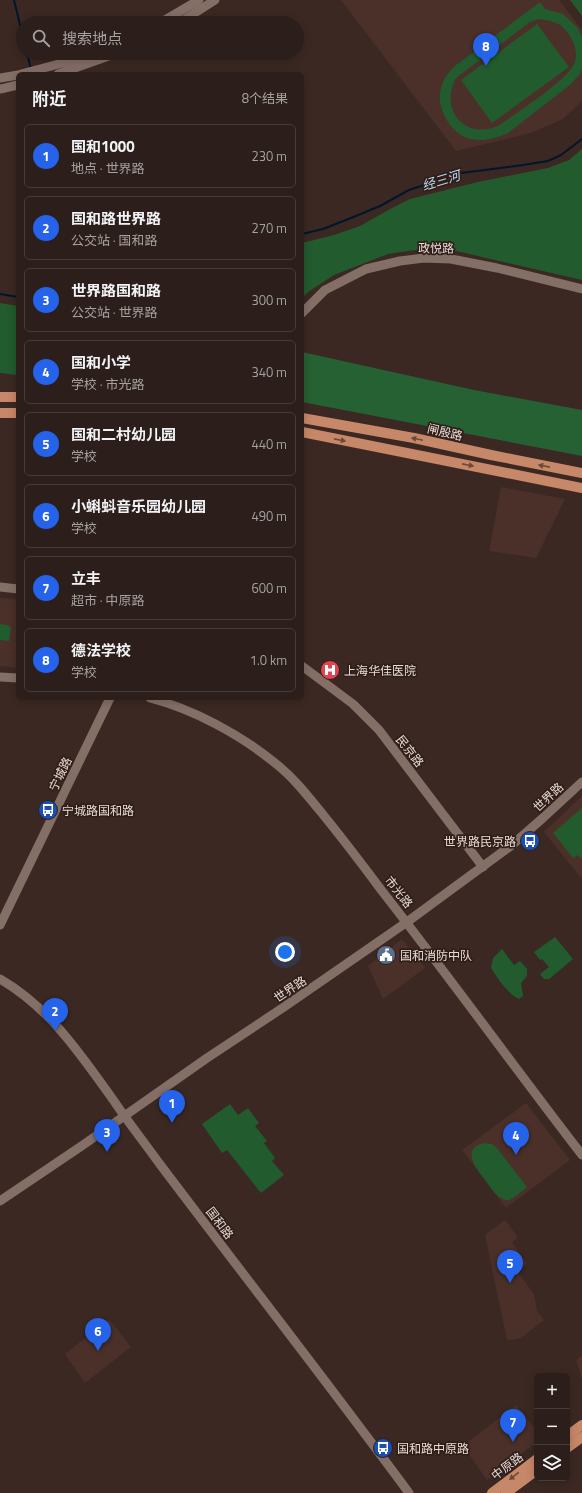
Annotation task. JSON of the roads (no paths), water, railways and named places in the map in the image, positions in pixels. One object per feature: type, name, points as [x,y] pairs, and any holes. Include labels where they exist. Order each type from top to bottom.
[{"type":"main road","points":[[0,397],[16,397]]},
{"type":"main road","points":[[0,413],[16,413]]},
{"type":"main road","name":"闸殷路","points":[[304,418],[414,438],[582,473]]},
{"type":"main road","points":[[304,432],[582,488]]},
{"type":"main road","points":[[570,1434],[582,1425]]},
{"type":"main road","points":[[570,1446],[582,1437]]},
{"type":"main road","name":"中原路","points":[[492,1493],[534,1461]]},
{"type":"main road","name":"中原路","points":[[506,1493],[534,1472]]},
{"type":"street","points":[[172,16],[199,0]]},
{"type":"street","points":[[190,16],[215,0]]},
{"type":"street","points":[[31,72],[71,60]]},
{"type":"street","points":[[64,72],[97,60]]},
{"type":"street","points":[[0,78],[16,75]]},
{"type":"street","points":[[0,89],[16,85]]},
{"type":"street","name":"政悦路","points":[[304,311],[325,290],[366,269],[400,261],[424,258],[451,259],[497,268],[582,289]]},
{"type":"street","points":[[0,587],[16,589]]},
{"type":"street","name":"民京路","points":[[304,667],[353,704],[378,730],[483,867]]},
{"type":"street","points":[[0,677],[16,678]]},
{"type":"street","name":"宁城路","points":[[0,925],[109,700]]},
{"type":"street","name":"市光路","points":[[157,700],[194,714],[250,744],[275,763],[296,782],[407,922],[582,1155]]},
{"type":"street","name":"世界路","points":[[0,1201],[407,922],[523,836],[582,782]]},
{"type":"street","name":"国和路","points":[[0,979],[11,985],[37,1005],[61,1029],[83,1057],[124,1116],[354,1419],[408,1493]]},
{"type":"waterway","points":[[14,0],[18,16]]},
{"type":"waterway","points":[[29,60],[31,69]]},
{"type":"waterway","name":"经三河","points":[[304,234],[323,229],[380,206],[409,190],[461,173],[548,161],[561,155],[582,139]]},
{"type":"waterway","points":[[0,294],[16,297]]},
{"type":"place","name":"德法学校","points":[[486,66]]},
{"type":"place","name":"上海华佳医院","points":[[330,670]]},
{"type":"place","name":"宁城路国和路","points":[[48,810]]},
{"type":"place","name":"世界路民京路","points":[[530,841]]},
{"type":"place","name":"国和消防中队","points":[[386,955]]},
{"type":"place","name":"国和路世界路","points":[[55,1031]]},
{"type":"place","name":"国和1000","points":[[172,1123]]},
{"type":"place","name":"世界路国和路","points":[[107,1152]]},
{"type":"place","name":"国和小学","points":[[516,1155]]},
{"type":"place","name":"国和二村幼儿园","points":[[510,1283]]},
{"type":"place","name":"小蝌蚪音乐园幼儿园","points":[[98,1351]]},
{"type":"place","name":"立丰","points":[[513,1442]]},
{"type":"place","name":"国和路中原路","points":[[383,1448]]}]
